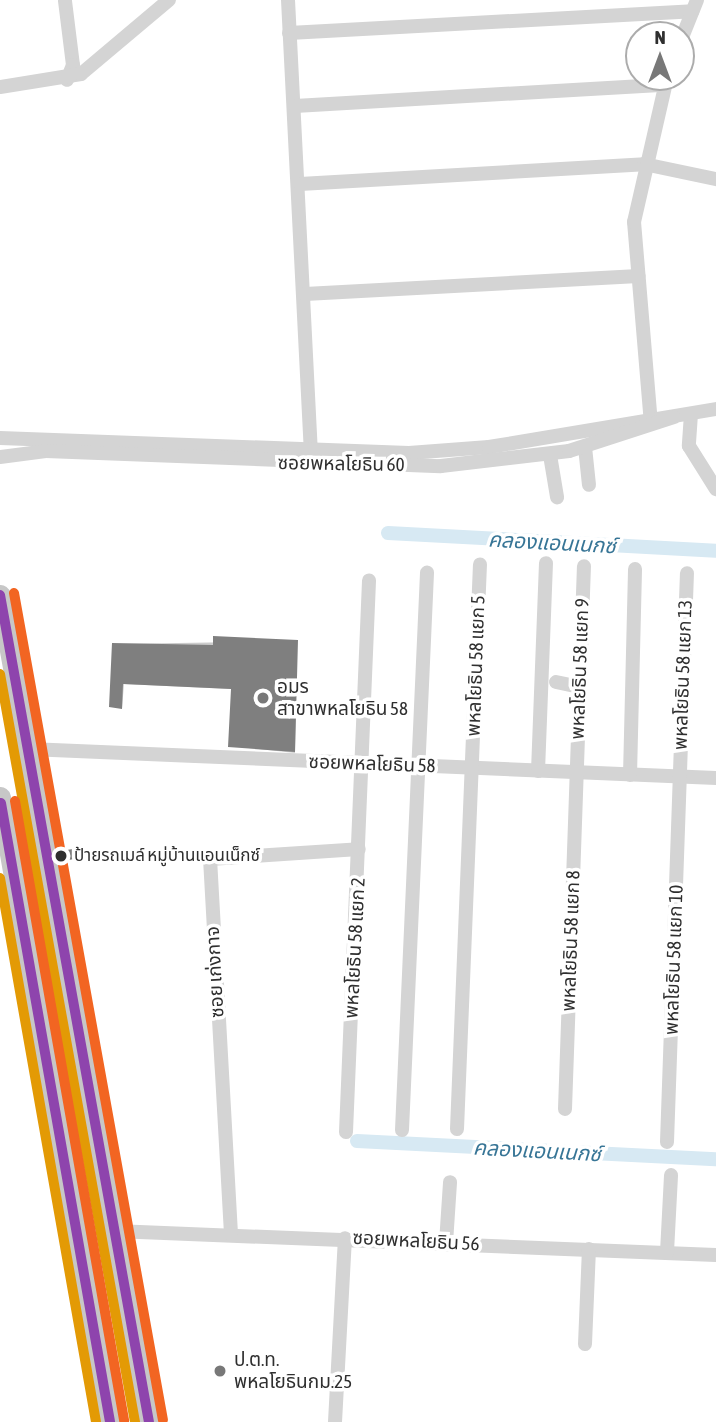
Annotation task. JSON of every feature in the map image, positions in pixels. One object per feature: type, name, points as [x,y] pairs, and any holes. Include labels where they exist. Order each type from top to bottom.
[{"type":"main road","points":[[0,595],[149,1422]]},
{"type":"main road","points":[[0,797],[110,1422]]},
{"type":"main road","points":[[71,1200],[91,1206],[108,1188]]},
{"type":"street","points":[[0,87],[67,80],[101,62],[169,0]]},
{"type":"street","points":[[288,0],[300,184],[311,457]]},
{"type":"street","points":[[65,1],[73,65],[67,80]]},
{"type":"street","points":[[289,33],[694,5]]},
{"type":"street","points":[[295,106],[625,84]]},
{"type":"street","points":[[651,422],[634,222],[644,164],[662,91]]},
{"type":"street","points":[[300,184],[644,164],[716,179]]},
{"type":"street","points":[[305,294],[639,276]]},
{"type":"street","name":"ซอยพหลโยธิน 60","points":[[0,457],[46,451],[311,457],[489,447],[651,422],[716,408]]},
{"type":"street","points":[[691,414],[689,446],[716,489]]},
{"type":"street","name":"ซอยพหลโยธิน 60","points":[[311,457],[440,466],[550,455],[584,447],[651,422]]},
{"type":"street","name":"ซอยพหลโยธิน 60","points":[[0,438],[281,457]]},
{"type":"street","points":[[584,447],[589,485]]},
{"type":"street","points":[[550,455],[557,497]]},
{"type":"street","points":[[538,771],[546,563]]},
{"type":"street","name":"พหลโยธิน 58 แยก 5","points":[[457,1129],[480,564]]},
{"type":"street","name":"พหลโยธิน 58 แยก 9","points":[[577,773],[584,566]]},
{"type":"street","points":[[630,775],[635,569]]},
{"type":"street","points":[[402,1130],[427,573]]},
{"type":"street","name":"พหลโยธิน 58 แยก 13","points":[[680,777],[687,573]]},
{"type":"street","name":"พหลโยธิน 58 แยก 2","points":[[346,1132],[369,579]]},
{"type":"street","points":[[556,682],[580,687]]},
{"type":"street","name":"ซอยพหลโยธิน 58","points":[[29,749],[716,778]]},
{"type":"street","name":"พหลโยธิน 58 แยก 8","points":[[565,1109],[577,773]]},
{"type":"street","name":"พหลโยธิน 58 แยก 10","points":[[667,1142],[680,777]]},
{"type":"street","name":"ซอย เก่งกาจ","points":[[231,1234],[210,859],[359,849]]},
{"type":"street","points":[[667,1252],[671,1175]]},
{"type":"street","points":[[446,1242],[450,1182]]},
{"type":"street","name":"ซอยพหลโยธิน 56","points":[[115,1231],[446,1242],[716,1255]]},
{"type":"street","points":[[335,1422],[345,1238]]},
{"type":"street","points":[[585,1344],[589,1249]]},
{"type":"building","name":"อมร สาขาพหลโยธิน 58","points":[[213,636],[298,640],[295,752],[228,747],[231,689],[123,684],[122,709],[109,707],[112,643],[213,645]]},
{"type":"building","points":[[78,848],[79,858],[69,860],[67,850]]},
{"type":"waterway","name":"คลองแอนเนกซ์","points":[[388,533],[716,551]]},
{"type":"waterway","name":"คลองแอนเนกซ์","points":[[357,1141],[716,1159]]},
{"type":"transit line","points":[[14,593],[163,1420]]},
{"type":"transit line","points":[[0,595],[149,1422]]},
{"type":"transit line","points":[[0,674],[135,1422]]},
{"type":"transit line","points":[[15,801],[124,1420]]},
{"type":"transit line","points":[[1,803],[110,1422]]},
{"type":"transit line","points":[[0,878],[96,1422]]},
{"type":"place","name":"อมร สาขาพหลโยธิน 58","points":[[263,698]]},
{"type":"place","name":"ป้ายรถเมล์ หมู่บ้านแอนเน็กซ์","points":[[61,856]]},
{"type":"place","name":"ป.ต.ท. พหลโยธินกม.25","points":[[220,1371]]}]
